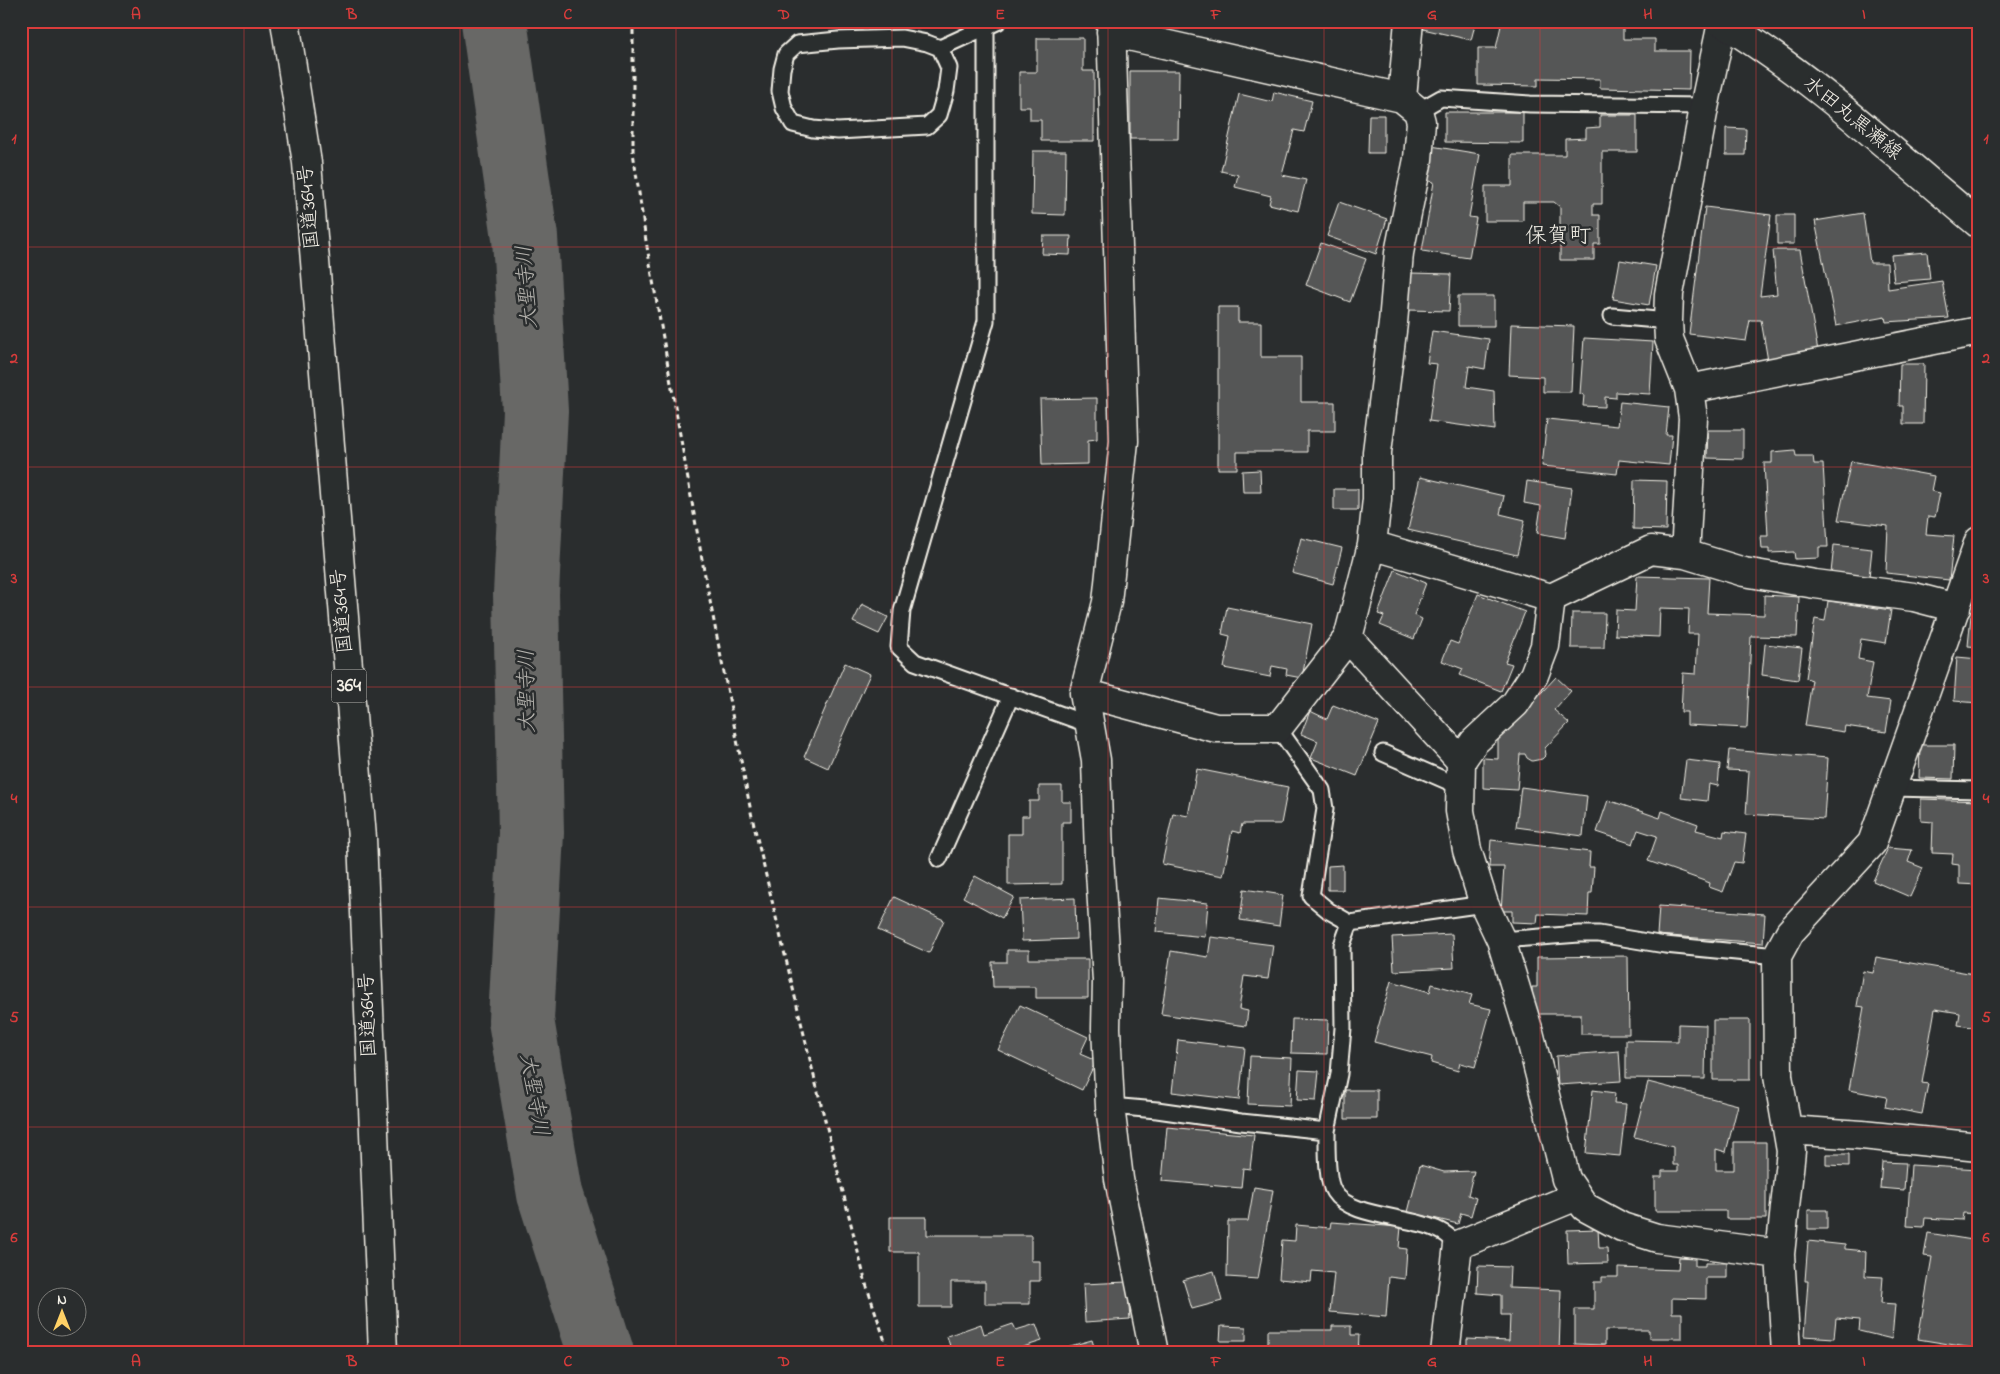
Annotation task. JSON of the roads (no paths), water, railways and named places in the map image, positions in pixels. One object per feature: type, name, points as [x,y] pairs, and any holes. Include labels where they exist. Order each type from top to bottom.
[{"type":"main road","name":"国道364号","points":[[285,21],[307,163],[362,838],[383,1353]]},
{"type":"main road","points":[[1084,693],[1216,728],[1278,728],[1348,638],[1372,546],[1377,498],[1376,452],[1387,372],[1399,253],[1418,159],[1422,122],[1410,104],[1409,21]]},
{"type":"main road","points":[[1685,554],[1693,418],[1689,389],[1669,339],[1669,294],[1721,22]]},
{"type":"main road","name":"水田丸黒瀬線","points":[[1721,22],[1752,40],[1844,111],[1979,224]]},
{"type":"main road","points":[[1154,1353],[1118,1179],[1110,1106],[1106,1028],[1107,981],[1099,856],[1096,760],[1084,693],[1107,602],[1124,441],[1111,26],[1410,104]]},
{"type":"main road","points":[[1689,389],[1979,331]]},
{"type":"main road","points":[[1786,1353],[1780,1254],[1792,1151],[1778,1076],[1777,956],[1790,932],[1872,844],[1979,541]]},
{"type":"main road","points":[[1372,546],[1551,598],[1651,550],[1685,554],[1744,572],[1815,584],[1914,597],[1956,608]]},
{"type":"main road","points":[[1551,598],[1545,646],[1534,675],[1515,704],[1474,742],[1461,774],[1460,811],[1467,850],[1484,904],[1501,940],[1529,1032],[1566,1179],[1585,1207],[1622,1228],[1657,1238],[1780,1254]]},
{"type":"main road","points":[[1348,638],[1461,774]]},
{"type":"main road","points":[[1788,1130],[1862,1135],[1979,1147]]},
{"type":"main road","points":[[1445,1353],[1458,1245],[1577,1196]]},
{"type":"lane","points":[[940,48],[949,68],[946,91],[939,115],[927,126],[838,131],[813,129],[793,124],[784,108],[780,91],[786,54],[797,44],[838,40],[902,38],[927,43],[940,48],[992,23],[986,320],[902,611],[900,647],[915,662],[1090,725]]},
{"type":"lane","points":[[1410,104],[1441,98],[1530,104],[1704,106]]},
{"type":"lane","points":[[1612,316],[1668,320]]},
{"type":"lane","points":[[939,859],[1012,696]]},
{"type":"lane","points":[[1278,728],[1322,790],[1325,809],[1311,896],[1329,911],[1350,923],[1484,904]]},
{"type":"lane","points":[[1383,753],[1461,774]]},
{"type":"lane","points":[[1892,788],[1979,790]]},
{"type":"lane","points":[[1350,923],[1342,945],[1343,1028],[1339,1074],[1327,1131],[1327,1162],[1333,1192],[1349,1207],[1416,1223],[1443,1232],[1458,1245]]},
{"type":"lane","points":[[1501,940],[1599,934],[1665,945],[1777,956]]},
{"type":"lane","points":[[1110,1106],[1327,1131]]},
{"type":"waterway","name":"大聖寺川","points":[[494,21],[525,237],[535,411],[526,594],[531,833],[521,1020],[550,1194],[601,1353]]},
{"type":"district","name":"保賀町","points":[[1558,237]]}]
